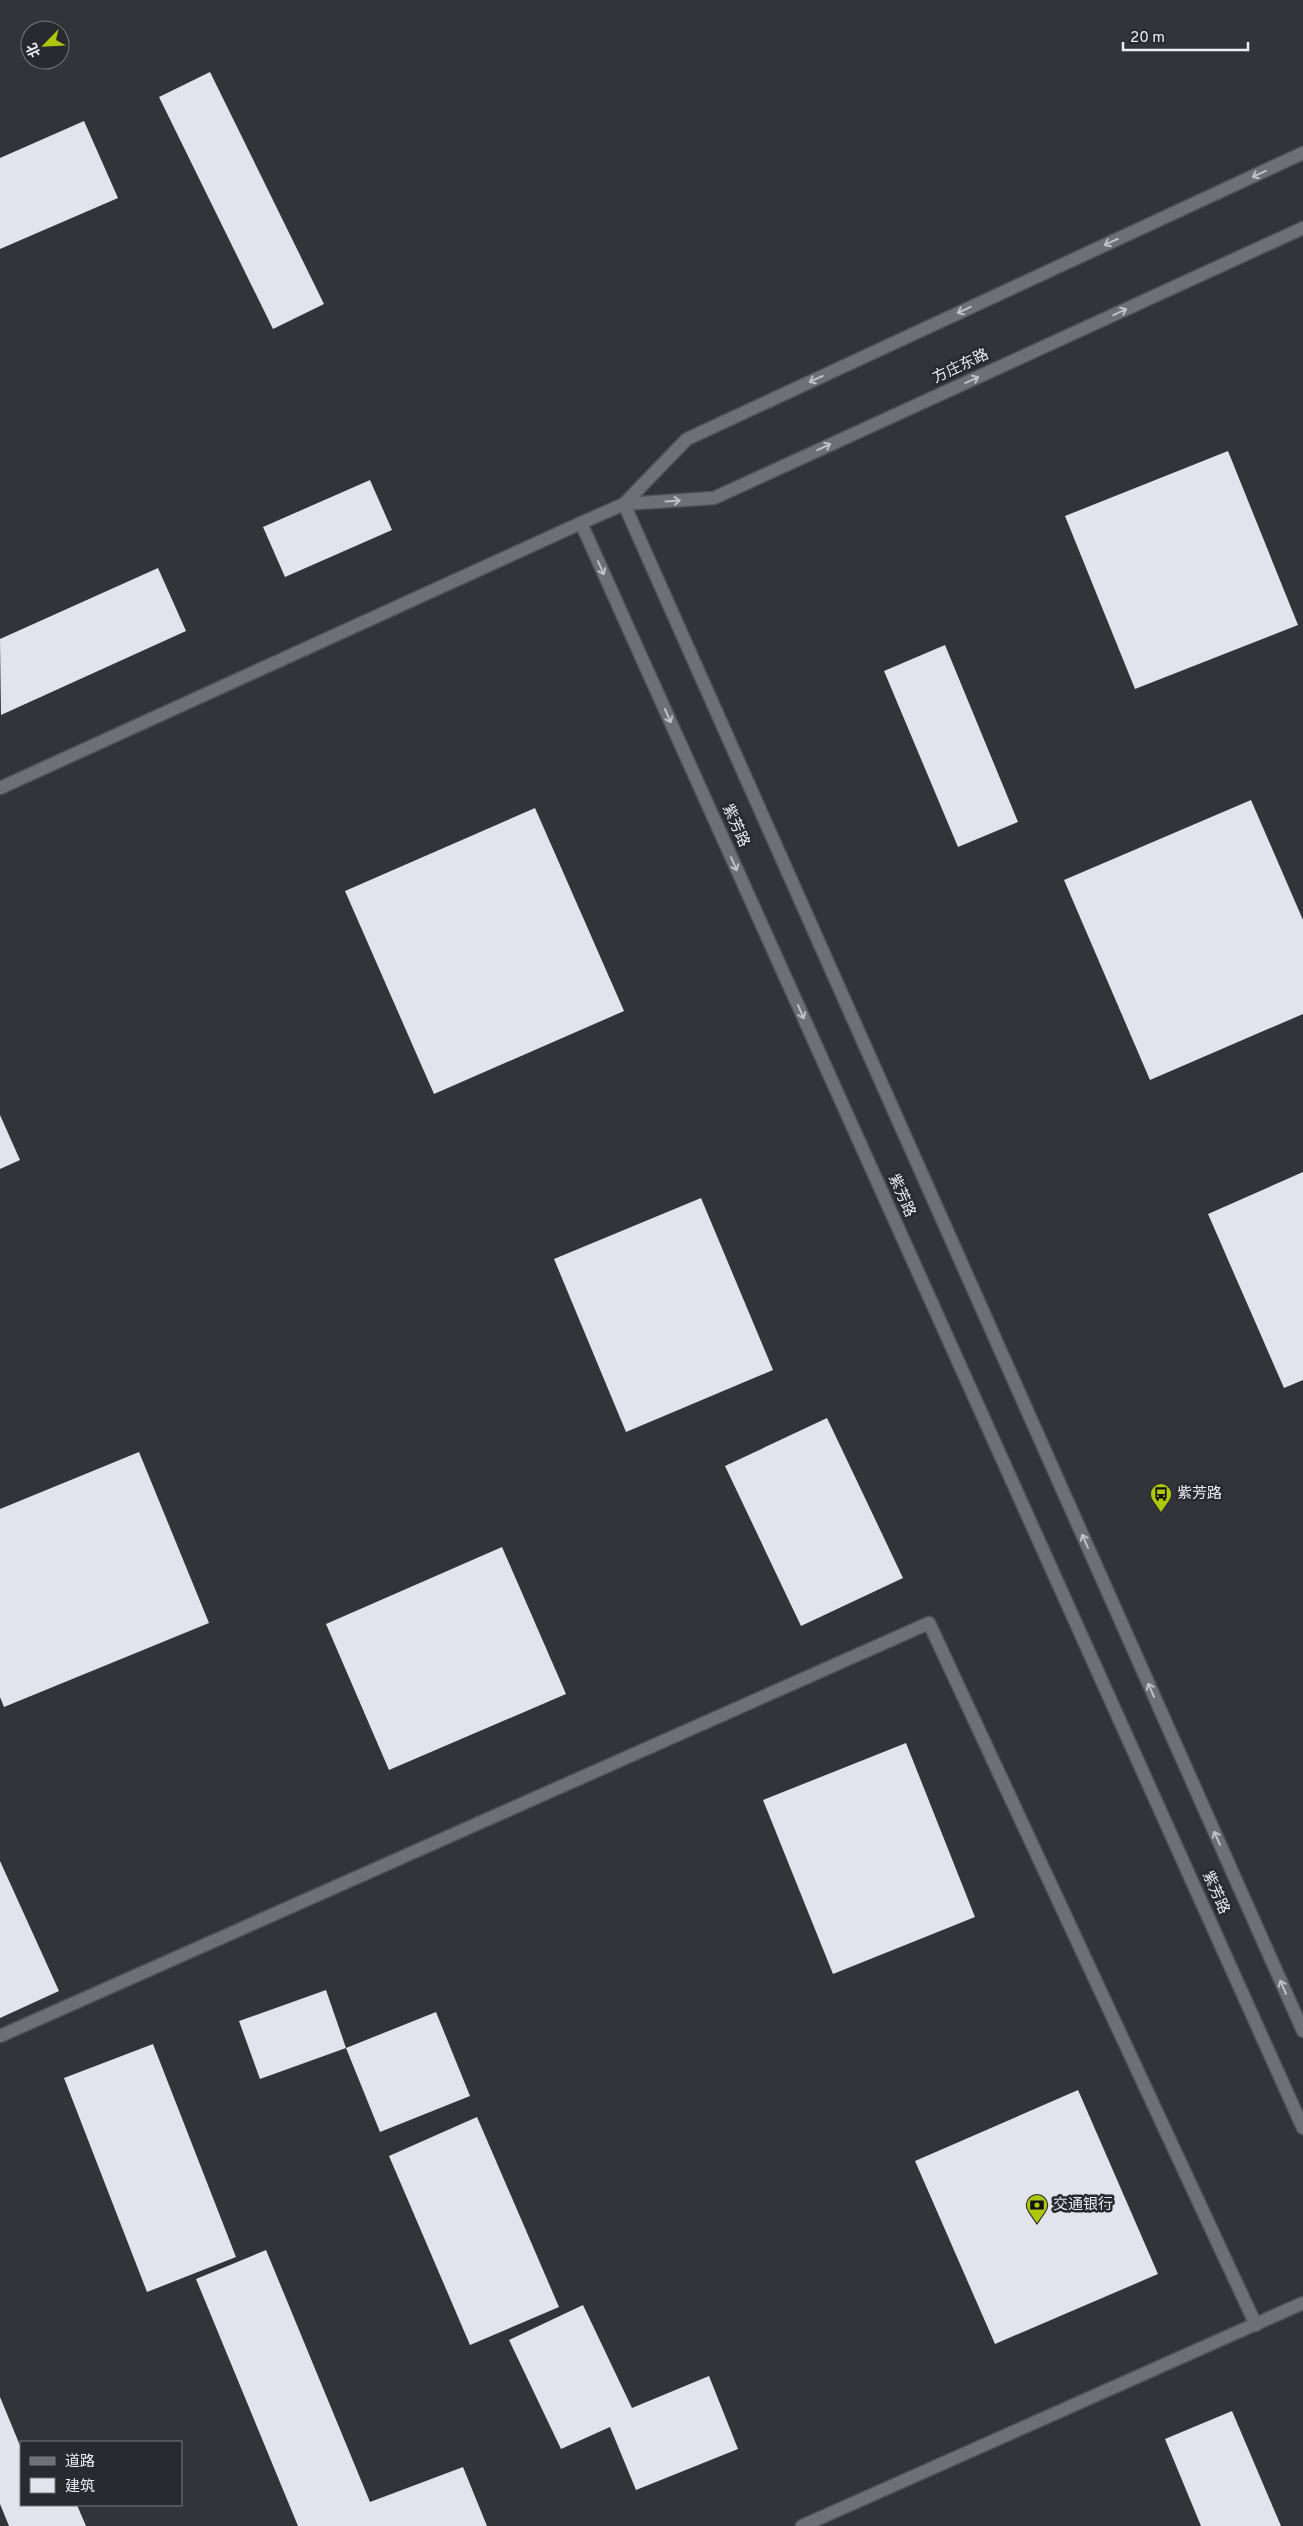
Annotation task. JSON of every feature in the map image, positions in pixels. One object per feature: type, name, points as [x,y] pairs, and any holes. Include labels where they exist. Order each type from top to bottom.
[{"type":"street","points":[[0,788],[624,504],[687,438],[1303,154]]},
{"type":"street","name":"方庄东路","points":[[624,504],[714,498],[1303,228]]},
{"type":"street","name":"紫芳路","points":[[624,504],[1303,2031]]},
{"type":"street","name":"紫芳路","points":[[581,523],[1303,2128]]},
{"type":"street","points":[[0,2036],[929,1623],[1256,2325]]},
{"type":"street","points":[[802,2526],[1303,2303]]},
{"type":"building","points":[[210,72],[324,304],[273,329],[159,97]]},
{"type":"building","points":[[84,121],[118,198],[0,249],[0,158]]},
{"type":"building","points":[[1228,451],[1298,625],[1135,689],[1065,516]]},
{"type":"building","points":[[370,480],[392,530],[285,577],[263,527]]},
{"type":"building","points":[[158,568],[186,631],[1,715],[0,639]]},
{"type":"building","points":[[945,645],[1018,822],[958,847],[884,671]]},
{"type":"building","points":[[1251,800],[1303,920],[1303,1014],[1150,1080],[1064,880]]},
{"type":"building","points":[[535,808],[624,1011],[434,1094],[345,891]]},
{"type":"building","points":[[0,1115],[20,1160],[0,1169]]},
{"type":"building","points":[[1303,1172],[1303,1380],[1284,1388],[1208,1214]]},
{"type":"building","points":[[701,1198],[773,1370],[626,1432],[554,1259]]},
{"type":"building","points":[[827,1418],[903,1578],[801,1626],[725,1466]]},
{"type":"building","points":[[139,1452],[209,1623],[4,1707],[0,1697],[0,1509]]},
{"type":"building","points":[[502,1547],[566,1694],[389,1770],[326,1624]]},
{"type":"building","points":[[906,1743],[975,1917],[833,1974],[763,1800]]},
{"type":"building","points":[[0,1861],[59,1991],[0,2018]]},
{"type":"building","points":[[326,1990],[346,2048],[260,2079],[239,2021]]},
{"type":"building","points":[[436,2012],[470,2096],[380,2132],[346,2048]]},
{"type":"building","points":[[153,2044],[236,2257],[147,2292],[64,2078]]},
{"type":"building","points":[[1078,2090],[1158,2274],[995,2344],[915,2161]]},
{"type":"building","points":[[477,2117],[559,2307],[470,2345],[389,2156]]},
{"type":"building","points":[[266,2250],[370,2502],[463,2467],[487,2526],[298,2526],[196,2279]]},
{"type":"building","points":[[583,2305],[632,2408],[709,2376],[738,2449],[636,2490],[610,2427],[561,2449],[509,2340]]},
{"type":"building","points":[[0,2397],[20,2446],[20,2506],[77,2506],[86,2526],[9,2526],[0,2504]]},
{"type":"building","points":[[1232,2411],[1281,2526],[1201,2526],[1165,2439]]},
{"type":"place","name":"紫芳路","points":[[1161,1513]]},
{"type":"place","name":"交通银行","points":[[1037,2224]]}]
